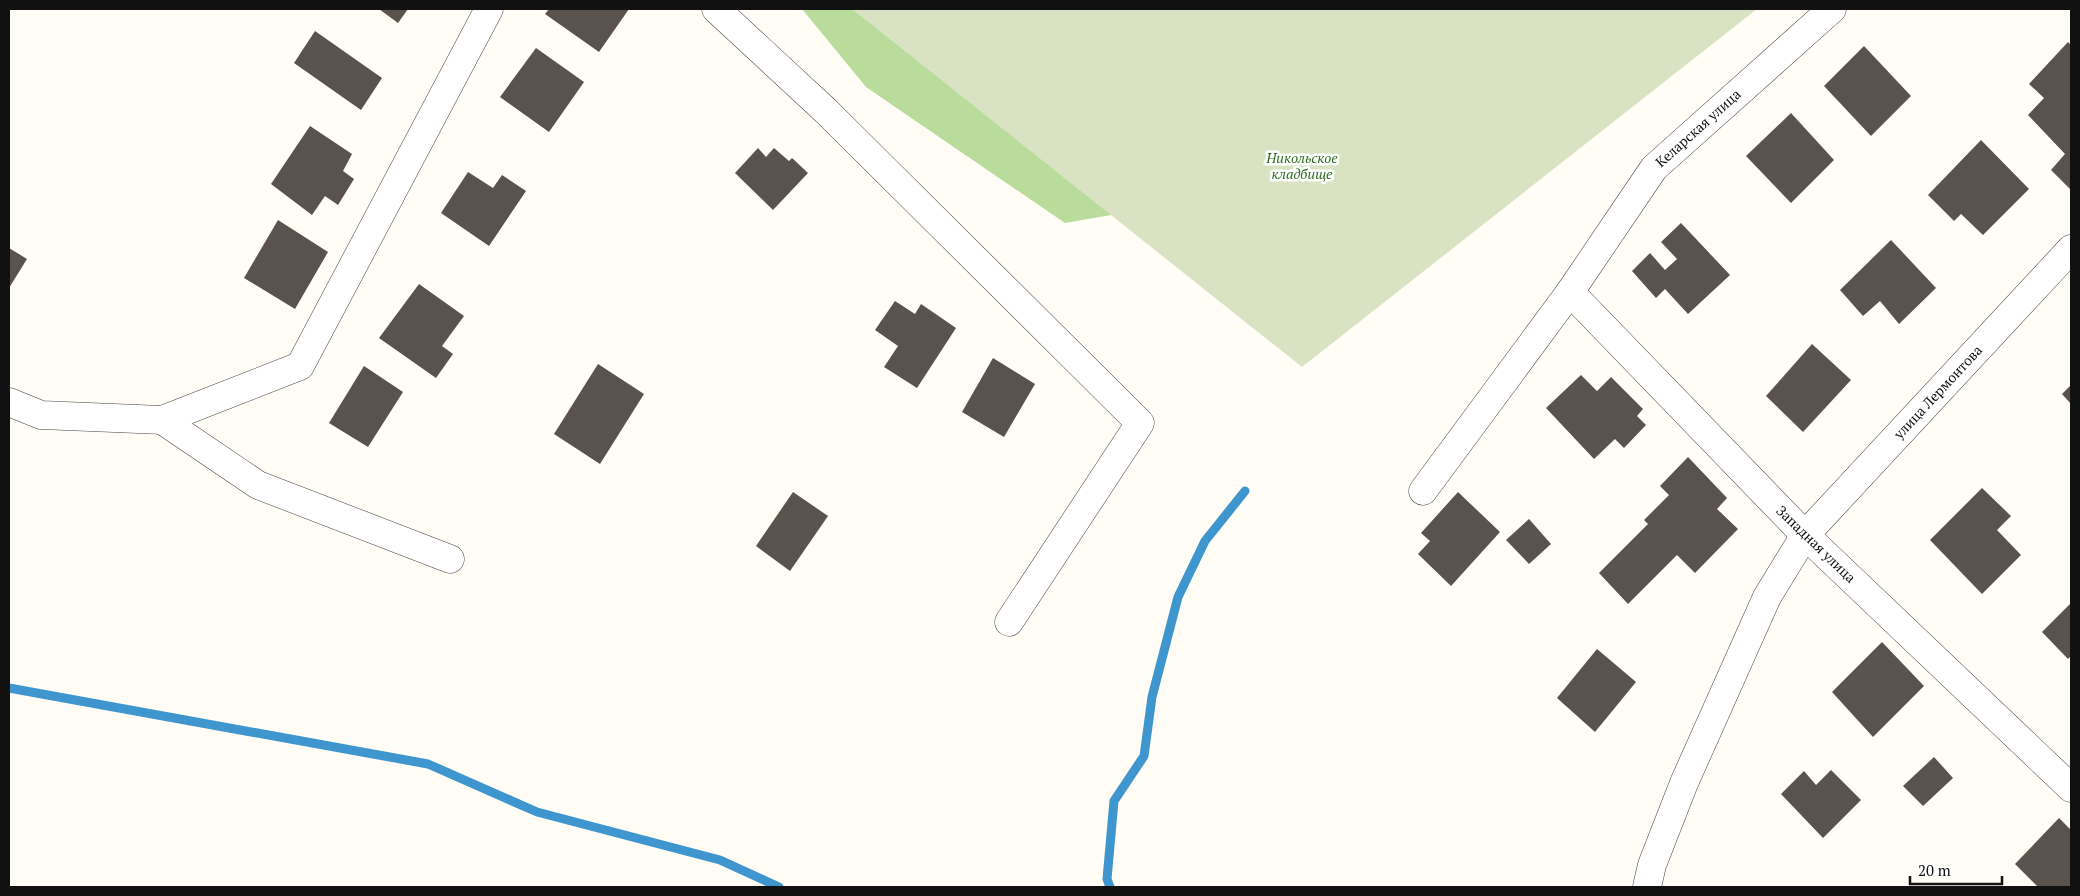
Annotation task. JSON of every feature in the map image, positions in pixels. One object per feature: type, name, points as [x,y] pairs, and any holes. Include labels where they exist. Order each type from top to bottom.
[{"type":"street","points":[[9,402],[40,415],[162,420],[300,366],[489,9]]},
{"type":"street","points":[[716,9],[826,111],[1140,423],[1009,622]]},
{"type":"street","name":"Келарская улица","points":[[1423,491],[1570,292],[1654,168],[1832,9]]},
{"type":"street","name":"улица Лермонтова","points":[[1646,887],[1652,865],[1684,783],[1767,597],[1805,535],[2071,249]]},
{"type":"street","name":"Западная улица","points":[[1570,292],[1805,535],[2071,788]]},
{"type":"street","points":[[162,420],[258,485],[450,559]]},
{"type":"green space","points":[[802,9],[979,9],[1111,215],[1065,223],[866,87]]},
{"type":"green space","name":"Никольское кладбище","points":[[852,9],[1757,9],[1302,367]]},
{"type":"building","points":[[379,9],[408,9],[398,23]]},
{"type":"building","points":[[549,9],[629,9],[599,52],[545,14]]},
{"type":"building","points":[[315,31],[382,78],[361,110],[294,63]]},
{"type":"building","points":[[2068,42],[2071,45],[2071,190],[2051,170],[2065,154],[2028,115],[2044,98],[2029,84]]},
{"type":"building","points":[[1864,46],[1911,96],[1871,136],[1824,86]]},
{"type":"building","points":[[536,48],[584,82],[549,132],[500,97]]},
{"type":"building","points":[[1791,113],[1834,160],[1791,203],[1746,156]]},
{"type":"building","points":[[310,126],[352,154],[343,171],[354,179],[338,205],[325,196],[312,215],[271,184]]},
{"type":"building","points":[[1981,140],[2029,189],[1983,235],[1961,214],[1954,221],[1928,195]]},
{"type":"building","points":[[758,148],[766,157],[774,148],[789,161],[792,158],[808,173],[773,210],[735,173]]},
{"type":"building","points":[[468,172],[493,188],[502,175],[526,191],[489,246],[441,213]]},
{"type":"building","points":[[278,220],[328,252],[295,309],[244,278]]},
{"type":"building","points":[[1681,223],[1730,275],[1688,314],[1665,289],[1656,298],[1632,271],[1650,253],[1665,270],[1677,259],[1661,242]]},
{"type":"building","points":[[1891,240],[1936,288],[1899,324],[1880,301],[1863,316],[1840,290]]},
{"type":"building","points":[[9,248],[27,259],[9,288]]},
{"type":"building","points":[[419,284],[464,316],[442,346],[453,354],[436,378],[379,338]]},
{"type":"building","points":[[895,301],[915,314],[921,304],[956,328],[917,388],[884,367],[898,346],[875,330]]},
{"type":"building","points":[[1812,344],[1851,380],[1803,432],[1766,396]]},
{"type":"building","points":[[993,358],[1035,384],[1004,437],[962,412]]},
{"type":"building","points":[[598,364],[644,394],[600,464],[554,434]]},
{"type":"building","points":[[364,366],[403,392],[368,447],[329,423]]},
{"type":"building","points":[[1581,375],[1597,391],[1611,377],[1643,409],[1637,416],[1646,425],[1624,448],[1615,439],[1594,459],[1546,408]]},
{"type":"building","points":[[2071,385],[2071,404],[2062,394]]},
{"type":"building","points":[[1688,457],[1727,498],[1717,509],[1738,529],[1695,573],[1677,555],[1628,604],[1599,573],[1648,524],[1644,520],[1669,495],[1660,486]]},
{"type":"building","points":[[1982,488],[2011,516],[1997,530],[2021,555],[1982,594],[1930,540]]},
{"type":"building","points":[[793,492],[828,516],[790,571],[756,546]]},
{"type":"building","points":[[1458,492],[1500,532],[1451,586],[1418,554],[1430,541],[1421,533]]},
{"type":"building","points":[[1529,519],[1551,544],[1529,564],[1506,540]]},
{"type":"building","points":[[2071,603],[2071,656],[2068,659],[2042,632]]},
{"type":"building","points":[[1882,642],[1924,686],[1873,737],[1832,692]]},
{"type":"building","points":[[1597,649],[1636,682],[1595,732],[1557,698]]},
{"type":"building","points":[[1934,757],[1953,778],[1923,806],[1903,786]]},
{"type":"building","points":[[1831,770],[1861,800],[1823,838],[1781,794],[1804,771],[1816,785]]},
{"type":"building","points":[[2059,818],[2071,830],[2071,884],[2069,887],[2038,887],[2015,864]]},
{"type":"waterway","points":[[1110,887],[1107,879],[1114,801],[1144,756],[1152,697],[1178,597],[1205,541],[1245,491]]},
{"type":"waterway","points":[[9,688],[428,764],[537,812],[720,860],[779,887]]}]
